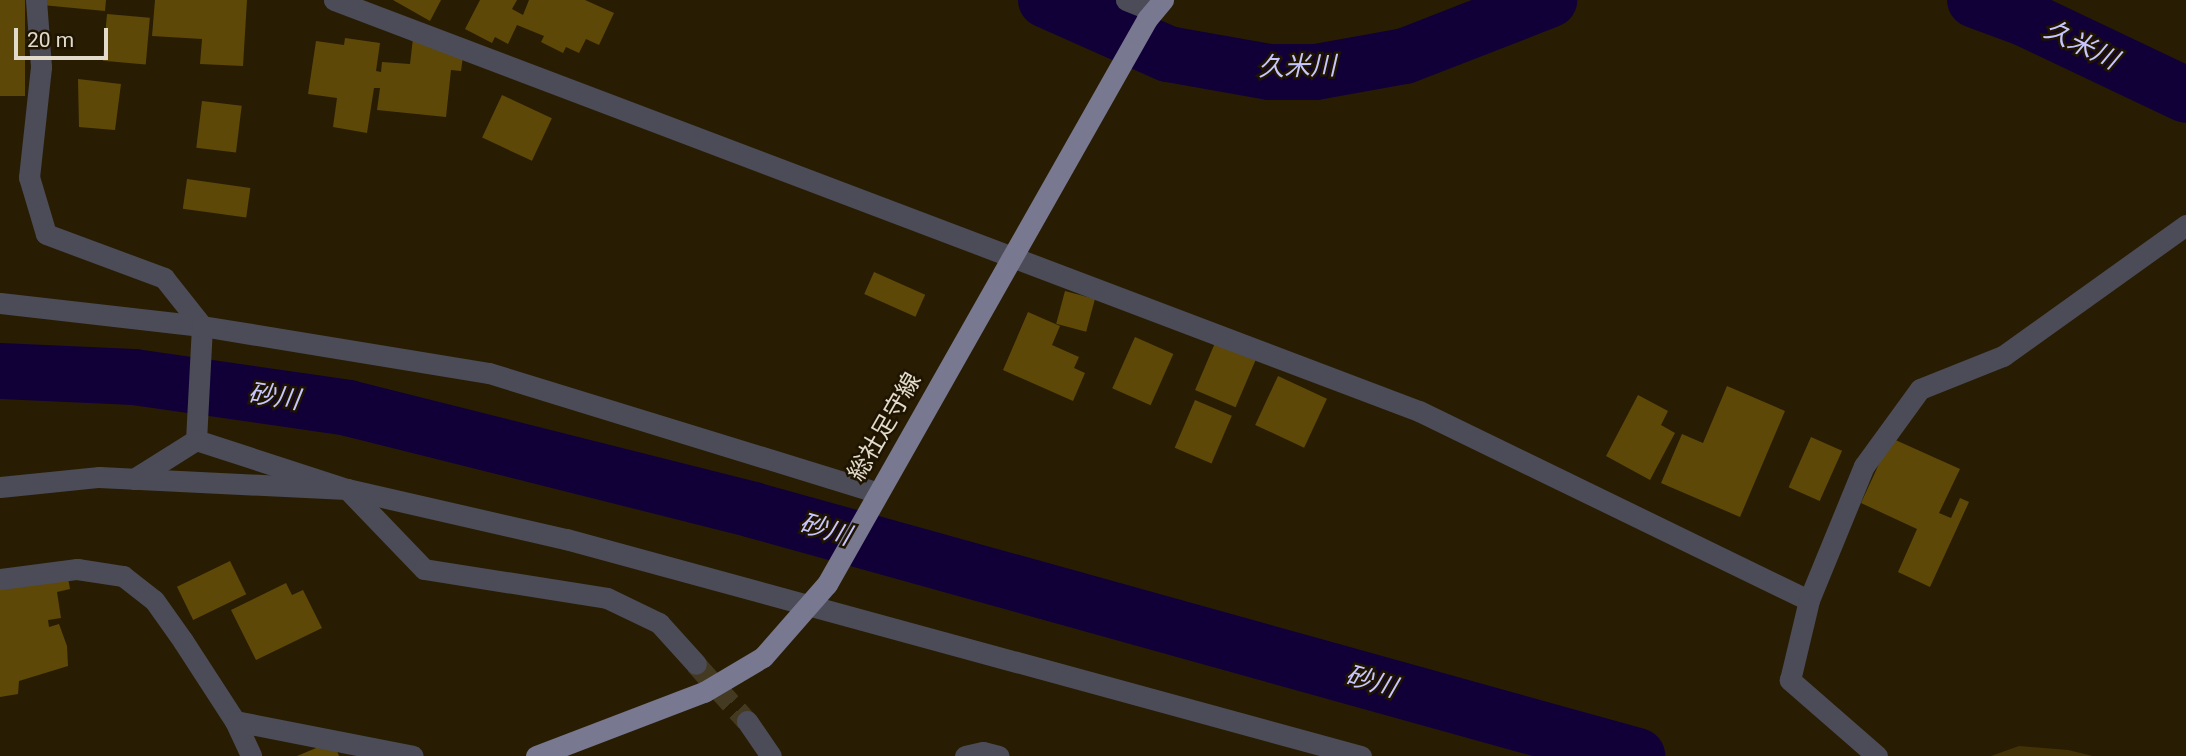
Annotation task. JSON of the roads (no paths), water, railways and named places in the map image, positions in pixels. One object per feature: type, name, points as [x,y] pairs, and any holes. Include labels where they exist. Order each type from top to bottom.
[{"type":"main road","name":"総社足守線","points":[[536,756],[704,692],[762,657],[827,584],[1154,10]]},
{"type":"street","points":[[36,0],[41,67],[29,177],[46,234],[163,278],[202,326],[196,440]]},
{"type":"street","points":[[334,0],[1011,259],[1419,411],[1809,600]]},
{"type":"street","points":[[1126,0],[1154,10]]},
{"type":"street","points":[[1877,756],[1790,680],[1809,600],[1864,466],[1920,389],[2003,356],[2186,225]]},
{"type":"street","points":[[0,303],[202,326],[489,373],[873,501]]},
{"type":"street","points":[[134,479],[196,440]]},
{"type":"street","points":[[196,440],[347,489],[566,540],[1362,756]]},
{"type":"street","points":[[0,487],[99,477],[347,489],[424,569],[607,598],[659,623],[696,664]]},
{"type":"street","points":[[0,579],[77,569],[123,576],[153,600],[235,721],[251,756]]},
{"type":"street","points":[[235,721],[413,756]]},
{"type":"street","points":[[747,721],[771,756]]},
{"type":"street","points":[[965,756],[983,752],[999,756]]},
{"type":"waterway","name":"久米川","points":[[1046,0],[1168,54],[1270,72],[1316,72],[1405,56],[1549,0]]},
{"type":"waterway","name":"久米川","points":[[1975,0],[2024,18],[2186,95]]},
{"type":"waterway","name":"砂川","points":[[0,371],[134,377],[348,408],[753,510],[1637,756]]},
{"type":"tunnel","points":[[696,664],[747,721]]}]
